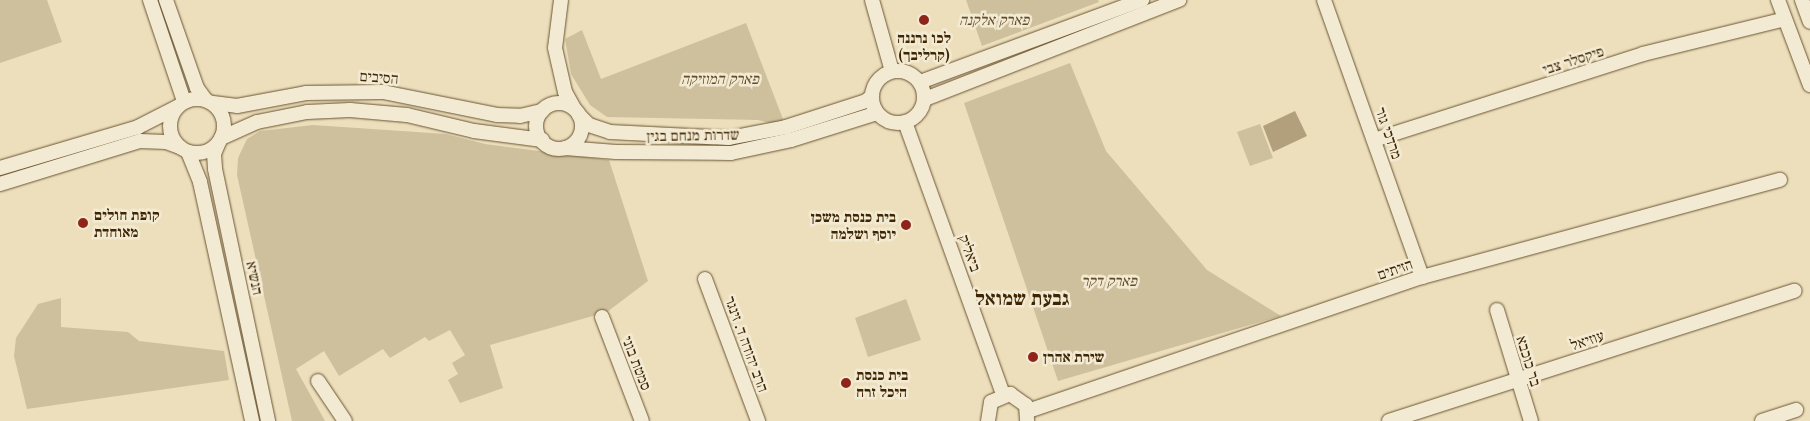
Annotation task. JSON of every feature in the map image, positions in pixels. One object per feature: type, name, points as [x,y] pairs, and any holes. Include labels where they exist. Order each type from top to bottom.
[{"type":"street","points":[[150,0],[180,104]]},
{"type":"street","points":[[166,0],[197,88],[209,101],[224,123],[220,140]]},
{"type":"street","points":[[0,184],[140,141],[166,142],[184,150],[205,152],[220,140],[257,122],[307,112],[350,110],[407,115],[474,131],[542,140],[554,148],[565,148],[580,135],[577,112],[565,92],[557,60],[555,45],[561,0]]},
{"type":"street","points":[[872,0],[892,71]]},
{"type":"street","points":[[920,82],[1142,0]]},
{"type":"street","points":[[924,99],[1179,0]]},
{"type":"street","name":"מרדכי גור","points":[[1324,0],[1422,277]]},
{"type":"street","points":[[1778,0],[1810,85]]},
{"type":"street","points":[[1802,0],[1810,22]]},
{"type":"street","name":"פיקסלר צבי","points":[[1374,140],[1644,54],[1785,19]]},
{"type":"street","points":[[542,140],[537,122],[545,108],[557,60]]},
{"type":"street","points":[[892,71],[908,72],[920,82],[924,99],[918,114],[905,122],[890,122],[877,113],[872,96],[877,80],[892,71]]},
{"type":"street","name":"הסיבים","points":[[209,101],[237,106],[306,94],[383,92],[497,115],[520,116],[545,108]]},
{"type":"street","name":"שדרות מנחם בגין","points":[[577,112],[597,129],[619,134],[729,138],[786,127],[866,101],[872,96]]},
{"type":"street","points":[[0,168],[138,127],[180,104],[209,101]]},
{"type":"street","points":[[545,108],[562,103],[577,112]]},
{"type":"street","points":[[180,104],[172,114],[170,132],[184,150],[200,182],[252,421]]},
{"type":"street","name":"שדרות מנחם בגין","points":[[565,148],[616,152],[731,153],[791,140],[877,113]]},
{"type":"street","name":"ביאליק","points":[[905,122],[1003,394]]},
{"type":"street","name":"הנשיא","points":[[220,140],[214,154],[215,169],[268,421]]},
{"type":"street","name":"הזיתים","points":[[1027,416],[1422,277],[1780,180]]},
{"type":"street","name":"הרב יהודה ד. זינגר","points":[[705,279],[758,421]]},
{"type":"street","name":"עוזיאל","points":[[1389,421],[1795,291]]},
{"type":"street","name":"בר כוכבא","points":[[1497,310],[1531,421]]},
{"type":"street","name":"סמטת בוני","points":[[602,317],[642,421]]},
{"type":"street","points":[[318,381],[345,421]]},
{"type":"street","points":[[988,421],[991,402],[1003,394],[1022,399],[1027,416]]},
{"type":"street","points":[[1762,421],[1796,410]]},
{"type":"green space","points":[[0,0],[47,0],[62,42],[0,63]]},
{"type":"green space","name":"פארק אלקנה","points":[[966,0],[1098,0],[1099,2],[982,46]]},
{"type":"green space","name":"פארק המוזיקה","points":[[746,23],[786,127],[758,120],[607,117],[590,105],[571,74],[565,39],[582,30],[601,79]]},
{"type":"green space","name":"פארק דקר","points":[[1070,63],[1106,151],[1207,270],[1281,316],[1058,381],[964,103]]},
{"type":"green space","points":[[1260,124],[1273,158],[1250,166],[1237,132]]},
{"type":"green space","points":[[313,125],[446,134],[485,144],[609,160],[648,281],[607,312],[490,345],[503,388],[460,403],[448,380],[458,374],[452,363],[465,355],[450,330],[429,341],[425,337],[390,358],[383,349],[339,376],[324,351],[296,369],[325,421],[292,421],[237,175],[238,158],[247,139],[260,131]]},
{"type":"green space","points":[[61,298],[61,327],[128,332],[139,341],[224,351],[229,380],[27,409],[14,356],[16,338],[38,304]]},
{"type":"green space","points":[[906,299],[921,340],[868,357],[855,318]]},
{"type":"shaded area","points":[[1295,111],[1307,136],[1273,152],[1263,126]]},
{"type":"place","name":"לכו נרננה (קרליבך)","points":[[924,20]]},
{"type":"place","name":"קופת חולים מאוחדת","points":[[83,223]]},
{"type":"place","name":"בית כנסת משכן יוסף ושלמה","points":[[906,225]]},
{"type":"place","name":"שירת אהרן","points":[[1033,357]]},
{"type":"place","name":"בית כנסת היכל זרח","points":[[846,383]]},
{"type":"district","name":"גבעת שמואל","points":[[1022,298]]}]
